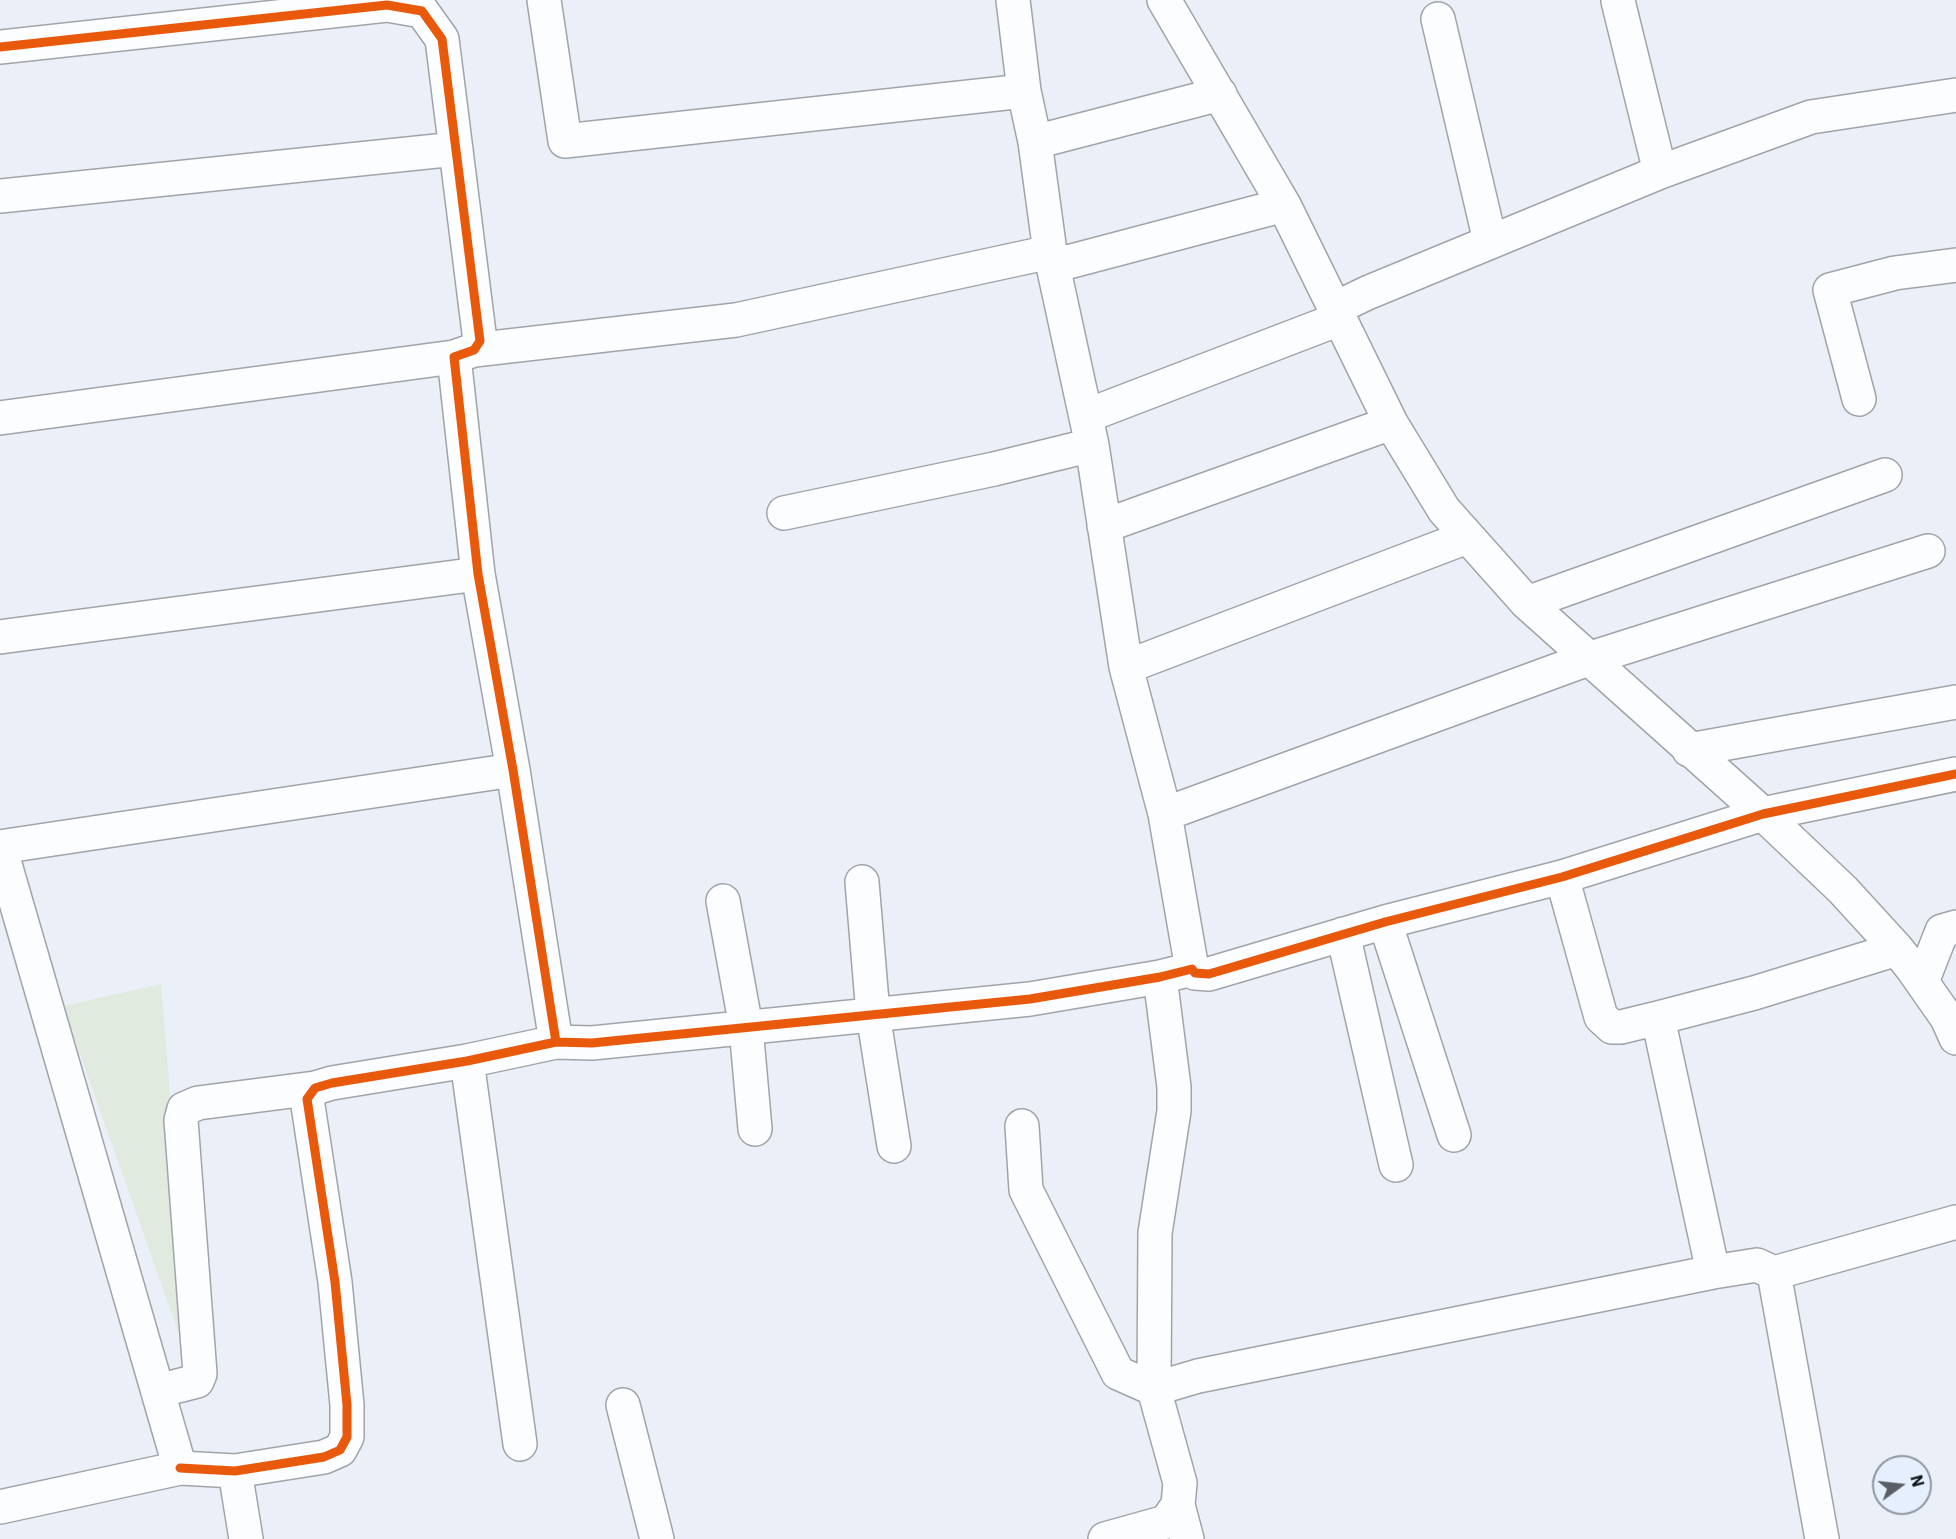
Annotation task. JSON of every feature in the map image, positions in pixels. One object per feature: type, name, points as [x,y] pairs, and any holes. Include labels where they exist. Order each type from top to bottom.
[{"type":"street","points":[[544,0],[565,141],[1024,91]]},
{"type":"street","points":[[1013,0],[1024,91],[1035,142],[1051,259],[1089,431],[1126,667],[1165,814],[1192,969],[1196,973],[1209,974],[1385,922],[1562,878],[1763,814],[1956,774]]},
{"type":"street","points":[[1164,0],[1284,205],[1391,423],[1444,510],[1527,603],[1763,814],[1843,890],[1898,950],[1947,1018],[1956,1038]]},
{"type":"street","points":[[1618,1],[1660,172]]},
{"type":"street","points":[[0,46],[387,5],[422,11],[442,39],[480,341],[464,353]]},
{"type":"street","points":[[1438,19],[1490,241]]},
{"type":"street","points":[[1035,142],[1220,94]]},
{"type":"street","points":[[784,513],[994,469],[1089,431],[1336,314],[1367,293],[1660,172],[1811,117],[1956,95]]},
{"type":"street","points":[[0,196],[456,149]]},
{"type":"street","points":[[0,418],[464,353],[736,320],[1051,259],[1284,205]]},
{"type":"street","points":[[1859,399],[1830,290],[1895,273],[1956,265]]},
{"type":"street","points":[[464,353],[478,574],[513,770],[556,1042]]},
{"type":"street","points":[[1104,526],[1391,423]]},
{"type":"street","points":[[1527,603],[1885,475]]},
{"type":"street","points":[[1126,667],[1467,537]]},
{"type":"street","points":[[1165,814],[1588,659],[1928,550]]},
{"type":"street","points":[[0,637],[478,574]]},
{"type":"street","points":[[1689,750],[1956,702]]},
{"type":"street","points":[[180,1468],[0,847],[513,770]]},
{"type":"street","points":[[1562,878],[1601,1017],[1612,1027],[1621,1027],[1754,993],[1898,950]]},
{"type":"street","points":[[862,882],[873,1014],[894,1146]]},
{"type":"street","points":[[723,901],[747,1027],[755,1129]]},
{"type":"street","points":[[1385,922],[1454,1135]]},
{"type":"street","points":[[1922,982],[1942,931],[1956,927]]},
{"type":"street","points":[[1343,934],[1396,1165]]},
{"type":"street","points":[[158,1391],[197,1381],[200,1374],[181,1120],[184,1109],[198,1103],[315,1088],[332,1083],[467,1061],[556,1042],[592,1043],[1030,999],[1160,977],[1192,969]]},
{"type":"street","points":[[1160,977],[1174,1087],[1174,1111],[1155,1233],[1154,1389],[1180,1483],[1178,1505],[1186,1539]]},
{"type":"street","points":[[1658,1018],[1713,1272]]},
{"type":"street","points":[[467,1061],[520,1444]]},
{"type":"street","points":[[0,1507],[180,1468],[235,1471],[324,1457],[340,1450],[347,1437],[347,1406],[335,1282],[307,1099],[315,1088]]},
{"type":"street","points":[[1022,1126],[1026,1190],[1118,1373],[1154,1389],[1198,1376],[1713,1272],[1756,1265],[1774,1273],[1956,1222]]},
{"type":"street","points":[[1774,1273],[1822,1539]]},
{"type":"street","points":[[623,1405],[657,1539]]},
{"type":"street","points":[[235,1471],[246,1539]]},
{"type":"street","points":[[1106,1539],[1166,1522],[1178,1505]]},
{"type":"shaded area","points":[[161,984],[193,1374],[63,1006]]},
{"type":"cycle path","points":[[0,47],[387,5],[422,11],[442,39],[480,341],[474,350],[454,357],[478,574],[513,770],[556,1042]]},
{"type":"cycle path","points":[[180,1468],[235,1471],[324,1457],[340,1450],[347,1437],[347,1405],[335,1282],[307,1099],[315,1088],[332,1083],[467,1061],[556,1042],[592,1043],[1030,999],[1160,977],[1192,969],[1195,973],[1209,974],[1385,922],[1562,877],[1763,814],[1956,774]]}]
